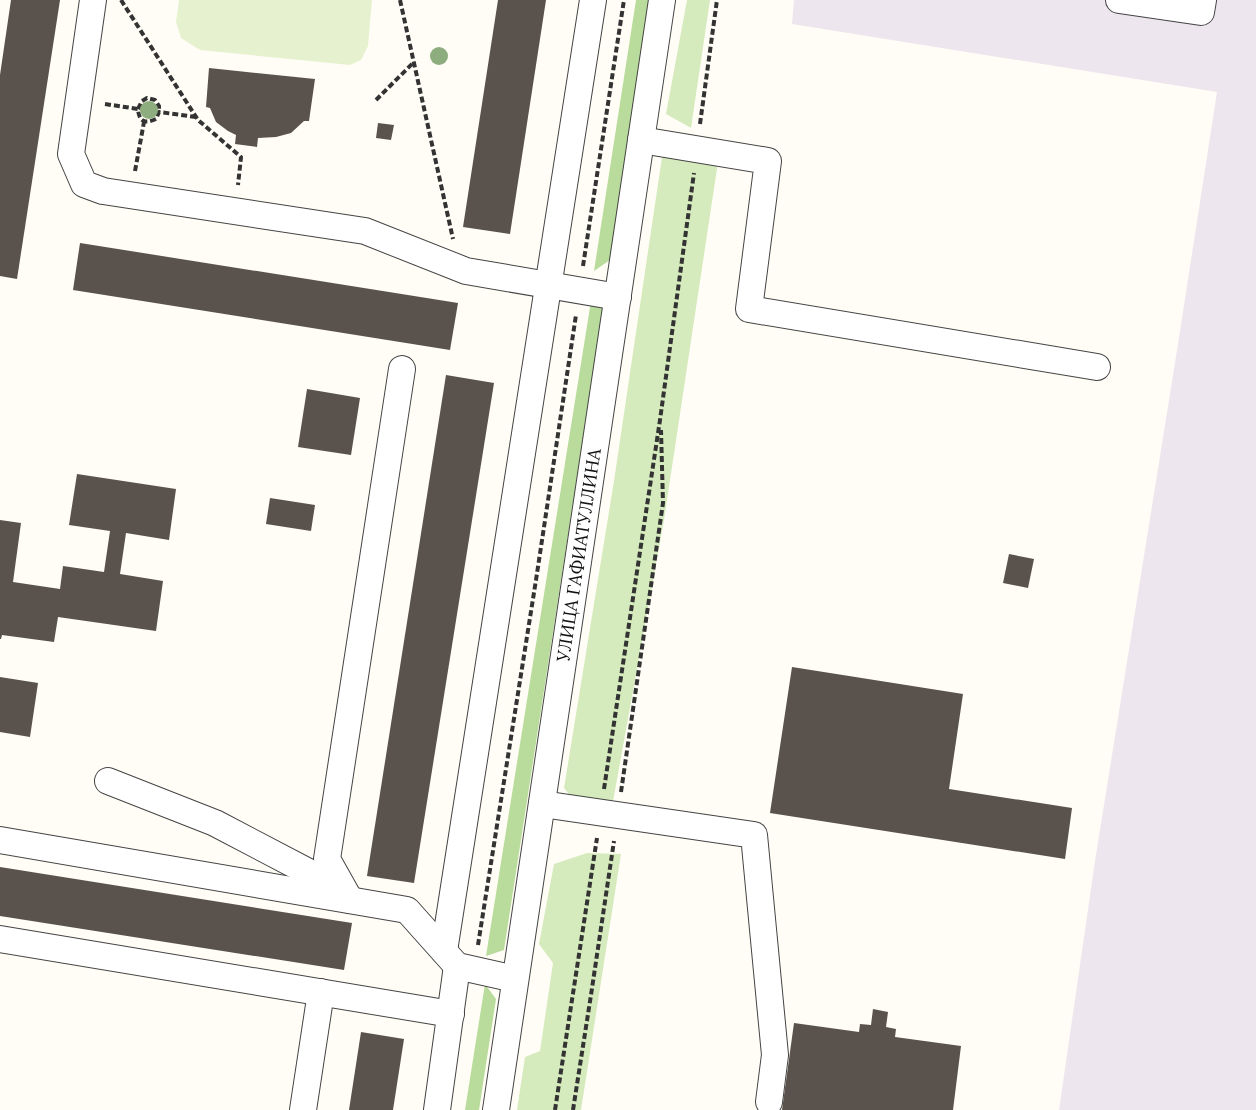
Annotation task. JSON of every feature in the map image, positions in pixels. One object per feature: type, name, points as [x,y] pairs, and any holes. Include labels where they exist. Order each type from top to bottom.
[{"type":"street","points":[[93,0],[71,153],[84,184],[103,191],[365,231],[466,271],[618,297]]},
{"type":"street","points":[[436,1110],[451,1014],[549,285],[593,0]]},
{"type":"street","name":"УЛИЦА ГАФИАТУЛЛИНА","points":[[496,1110],[662,0]]},
{"type":"street","points":[[1119,0],[1201,12],[1203,0]]},
{"type":"street","points":[[641,140],[768,161],[749,309],[1097,367]]},
{"type":"street","points":[[350,900],[327,859],[402,369]]},
{"type":"street","points":[[108,781],[215,823],[316,876],[350,900]]},
{"type":"street","points":[[542,804],[754,835],[775,1054],[769,1102]]},
{"type":"street","points":[[0,840],[406,910],[458,962],[515,979]]},
{"type":"street","points":[[0,939],[451,1014]]},
{"type":"street","points":[[303,1110],[321,992]]},
{"type":"path","points":[[121,0],[197,117],[241,158],[235,211]]},
{"type":"path","points":[[400,0],[455,246],[455,267]]},
{"type":"path","points":[[458,962],[534,591],[624,0]]},
{"type":"path","points":[[573,1110],[591,995],[609,814],[717,0]]},
{"type":"path","points":[[376,100],[413,62]]},
{"type":"path","points":[[147,98],[155,100],[159,106],[159,112],[156,119],[144,122],[139,117],[138,109],[142,101],[147,98]]},
{"type":"path","points":[[79,100],[138,109]]},
{"type":"path","points":[[159,112],[197,117]]},
{"type":"path","points":[[132,195],[144,122]]},
{"type":"path","points":[[555,1110],[663,503],[660,420]]},
{"type":"shaded area","points":[[794,0],[1256,0],[1256,1110],[1059,1110],[1095,861],[1217,92],[792,24]]},
{"type":"green space","points":[[179,0],[372,0],[368,46],[361,60],[350,65],[200,50],[181,38],[176,22]]},
{"type":"green space","points":[[636,0],[651,0],[610,260],[594,271]]},
{"type":"green space","points":[[687,0],[710,0],[691,128],[666,114]]},
{"type":"green space","points":[[662,157],[718,162],[664,520],[612,807],[575,802],[564,788],[614,481]]},
{"type":"green space","points":[[591,301],[603,308],[504,950],[486,956]]},
{"type":"green space","points":[[587,853],[621,854],[581,1110],[517,1110],[525,1057],[540,1051],[553,963],[539,944],[554,864]]},
{"type":"green space","points":[[485,984],[496,999],[479,1110],[465,1110]]},
{"type":"building","points":[[11,0],[60,0],[17,279],[0,276],[0,75]]},
{"type":"building","points":[[498,0],[546,0],[510,234],[463,227]]},
{"type":"building","points":[[209,68],[315,79],[309,121],[304,121],[291,133],[258,138],[257,147],[235,144],[236,135],[216,122],[210,108],[206,107]]},
{"type":"building","points":[[378,123],[394,125],[391,140],[376,138]]},
{"type":"building","points":[[80,243],[458,303],[450,350],[73,290]]},
{"type":"building","points":[[446,375],[494,383],[414,883],[367,876]]},
{"type":"building","points":[[307,389],[360,398],[351,455],[298,447]]},
{"type":"building","points":[[77,474],[176,489],[169,540],[126,533],[120,574],[163,581],[156,631],[58,617],[54,642],[2,635],[0,639],[0,520],[21,523],[13,582],[60,589],[63,566],[104,572],[110,531],[69,525]]},
{"type":"building","points":[[270,498],[315,505],[311,531],[266,524]]},
{"type":"building","points":[[1009,554],[1034,559],[1028,588],[1003,583]]},
{"type":"building","points":[[792,667],[963,694],[949,789],[1072,808],[1065,859],[770,813]]},
{"type":"building","points":[[0,677],[38,683],[30,737],[0,732]]},
{"type":"building","points":[[0,867],[352,923],[344,970],[0,916]]},
{"type":"building","points":[[873,1009],[888,1012],[886,1027],[896,1029],[895,1037],[961,1046],[953,1110],[782,1110],[794,1023],[859,1032],[860,1024],[871,1025]]},
{"type":"building","points":[[361,1032],[404,1039],[393,1110],[349,1110]]}]
